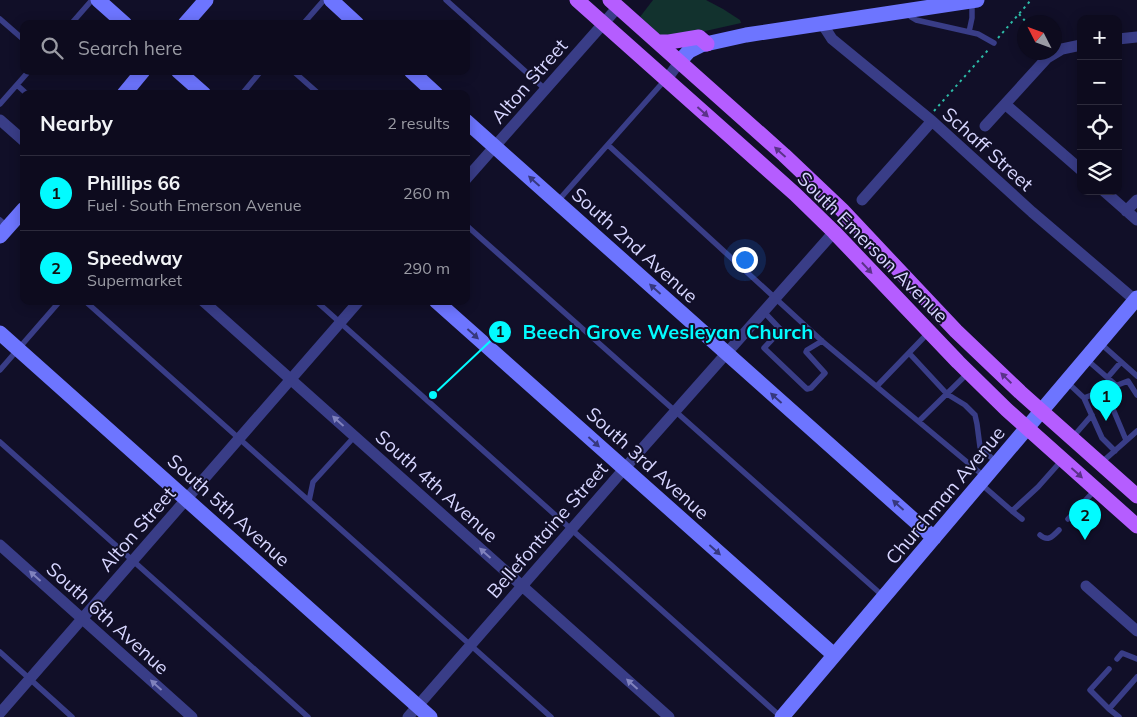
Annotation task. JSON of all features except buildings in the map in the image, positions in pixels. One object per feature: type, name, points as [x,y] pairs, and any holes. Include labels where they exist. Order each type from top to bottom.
[{"type":"main road","name":"South Emerson Avenue","points":[[577,0],[795,194],[968,372],[1062,460],[1137,526]]},
{"type":"main road","name":"South Emerson Avenue","points":[[614,4],[680,61],[842,210],[956,331],[1137,496]]},
{"type":"main road","points":[[658,42],[699,37],[707,44]]},
{"type":"street","points":[[98,0],[120,20]]},
{"type":"street","points":[[188,20],[206,0]]},
{"type":"street","points":[[331,0],[354,20]]},
{"type":"street","points":[[667,79],[689,51],[701,45],[821,22],[912,9],[927,4],[974,0]]},
{"type":"street","name":"Alton Street","points":[[470,174],[604,23],[614,4]]},
{"type":"street","name":"Schaff Street","points":[[821,22],[832,39],[1136,299]]},
{"type":"street","points":[[1122,39],[1137,37]]},
{"type":"street","points":[[985,126],[1048,58],[1062,49],[1077,46]]},
{"type":"street","points":[[127,90],[141,75]]},
{"type":"street","points":[[183,75],[199,90]]},
{"type":"street","points":[[415,75],[432,90]]},
{"type":"street","points":[[1005,104],[1077,167]]},
{"type":"street","points":[[0,120],[20,138]]},
{"type":"street","points":[[862,200],[929,120]]},
{"type":"street","name":"South 2nd Avenue","points":[[470,124],[934,538]]},
{"type":"street","points":[[1109,195],[1137,220]]},
{"type":"street","points":[[1126,210],[1137,200]]},
{"type":"street","points":[[3,228],[20,213]]},
{"type":"street","name":"Bellefontaine Street","points":[[413,711],[624,468],[834,232]]},
{"type":"street","name":"Churchman Avenue","points":[[782,717],[1028,429],[1136,299]]},
{"type":"street","name":"South 4th Avenue","points":[[207,305],[669,717]]},
{"type":"street","name":"Alton Street","points":[[0,713],[356,305]]},
{"type":"street","name":"South 3rd Avenue","points":[[441,305],[834,655]]},
{"type":"street","name":"South 5th Avenue","points":[[0,333],[186,499],[413,711],[430,717]]},
{"type":"street","name":"South 6th Avenue","points":[[0,545],[192,717]]},
{"type":"street","points":[[1086,586],[1137,631]]},
{"type":"lane","points":[[74,20],[92,0]]},
{"type":"lane","points":[[306,20],[324,0]]},
{"type":"lane","points":[[446,0],[468,20]]},
{"type":"lane","points":[[969,32],[974,0]]},
{"type":"lane","points":[[912,9],[911,17],[916,20],[985,36],[994,43]]},
{"type":"lane","points":[[0,19],[20,36]]},
{"type":"lane","points":[[470,22],[545,89]]},
{"type":"lane","points":[[0,104],[26,75]]},
{"type":"lane","points":[[245,90],[258,75]]},
{"type":"lane","points":[[298,75],[314,90]]},
{"type":"lane","points":[[557,202],[667,79]]},
{"type":"lane","points":[[17,85],[23,90]]},
{"type":"lane","points":[[608,146],[822,340],[919,421],[1022,519]]},
{"type":"lane","points":[[470,229],[884,597]]},
{"type":"lane","points":[[0,370],[56,305]]},
{"type":"lane","points":[[89,305],[551,717]]},
{"type":"lane","points":[[320,305],[782,717]]},
{"type":"lane","points":[[764,312],[782,330],[764,348],[807,389],[811,388],[825,373],[806,352],[822,340]]},
{"type":"lane","points":[[877,386],[929,332]]},
{"type":"lane","points":[[1100,343],[1137,376]]},
{"type":"lane","points":[[909,353],[947,394],[965,405],[974,415],[980,447],[998,464]]},
{"type":"lane","points":[[1086,359],[1117,386]]},
{"type":"lane","points":[[1108,377],[1122,362]]},
{"type":"lane","points":[[919,421],[968,372]]},
{"type":"lane","points":[[1066,382],[1084,398],[1103,434],[1115,451]]},
{"type":"lane","points":[[1084,398],[1128,382],[1137,395]]},
{"type":"lane","points":[[1104,390],[1113,418],[1126,440]]},
{"type":"lane","points":[[1072,438],[1093,413]]},
{"type":"lane","points":[[1100,463],[1137,432]]},
{"type":"lane","points":[[309,501],[314,482],[354,436]]},
{"type":"lane","points":[[0,442],[308,717]]},
{"type":"lane","points":[[1012,511],[1038,487],[1062,460]]},
{"type":"lane","points":[[1068,519],[1096,490]]},
{"type":"lane","points":[[1040,536],[1048,539],[1059,530]]},
{"type":"lane","points":[[0,652],[72,717]]},
{"type":"lane","points":[[1117,659],[1122,653],[1137,658]]},
{"type":"lane","points":[[1109,669],[1090,690],[1119,717]]},
{"type":"lane","points":[[1109,709],[1137,677]]},
{"type":"path","points":[[929,120],[1031,0]]},
{"type":"green space","points":[[653,0],[706,0],[740,20],[741,23],[701,32],[662,37],[640,17]]},
{"type":"place","name":"Beech Grove Wesleyan Church","points":[[433,395]]},
{"type":"place","name":"Phillips 66","points":[[1106,421]]},
{"type":"place","name":"Speedway","points":[[1085,540]]}]
